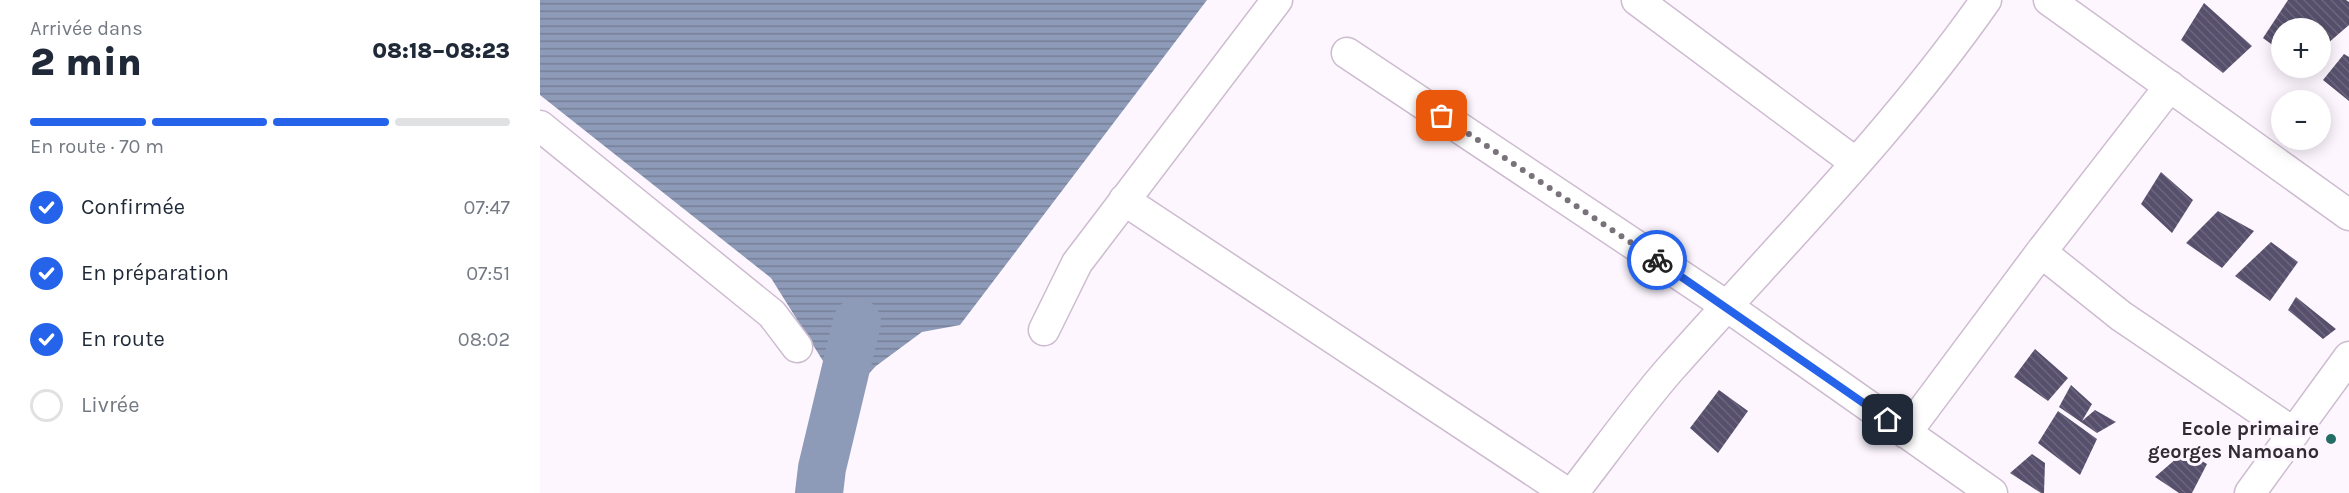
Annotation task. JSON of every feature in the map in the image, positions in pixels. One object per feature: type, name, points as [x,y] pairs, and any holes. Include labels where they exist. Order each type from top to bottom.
[{"type":"street","points":[[1044,330],[1077,263],[1277,0]]},
{"type":"street","points":[[1637,0],[1856,163]]},
{"type":"street","points":[[1573,493],[1670,370],[1880,138],[1986,0]]},
{"type":"street","points":[[2049,0],[2349,215]]},
{"type":"street","points":[[1347,52],[1728,307],[1992,493]]},
{"type":"street","points":[[1906,433],[2041,252],[2170,86]]},
{"type":"street","points":[[540,126],[772,314],[797,347]]},
{"type":"street","points":[[1124,200],[1567,493]]},
{"type":"street","points":[[2041,252],[2121,316],[2294,433]]},
{"type":"street","points":[[2250,493],[2349,357]]},
{"type":"water","points":[[540,0],[1207,0],[960,325],[922,332],[876,366],[853,390],[826,383],[823,361],[771,278],[540,95]]},
{"type":"building","points":[[2288,0],[2346,0],[2349,2],[2349,25],[2331,41],[2331,18],[2276,18]]},
{"type":"building","points":[[2204,3],[2252,46],[2223,73],[2181,40]]},
{"type":"building","points":[[2271,26],[2271,44],[2263,38]]},
{"type":"building","points":[[2344,54],[2349,57],[2349,101],[2323,80],[2331,78],[2331,70]]},
{"type":"building","points":[[2161,172],[2193,200],[2172,233],[2141,204]]},
{"type":"building","points":[[2218,211],[2254,231],[2222,268],[2186,243]]},
{"type":"building","points":[[2271,242],[2298,262],[2270,301],[2235,276]]},
{"type":"building","points":[[2296,297],[2336,329],[2323,339],[2288,310]]},
{"type":"building","points":[[2035,349],[2068,378],[2048,401],[2014,377]]},
{"type":"building","points":[[2071,385],[2092,404],[2082,421],[2095,410],[2116,422],[2097,433],[2059,407]]},
{"type":"building","points":[[1719,390],[1748,411],[1718,453],[1690,428]]},
{"type":"building","points":[[2058,411],[2097,439],[2080,475],[2038,443]]},
{"type":"building","points":[[2185,451],[2207,464],[2192,493],[2179,493],[2155,477]]},
{"type":"building","points":[[2032,454],[2045,463],[2044,493],[2010,473]]},
{"type":"waterway","points":[[819,493],[822,468],[857,322]]},
{"type":"way so far","points":[[1442,116],[1657,260]]},
{"type":"place","name":"Ecole primaire georges Namoano","points":[[2331,439]]},
{"type":"route","points":[[1657,260],[1888,420]]}]
